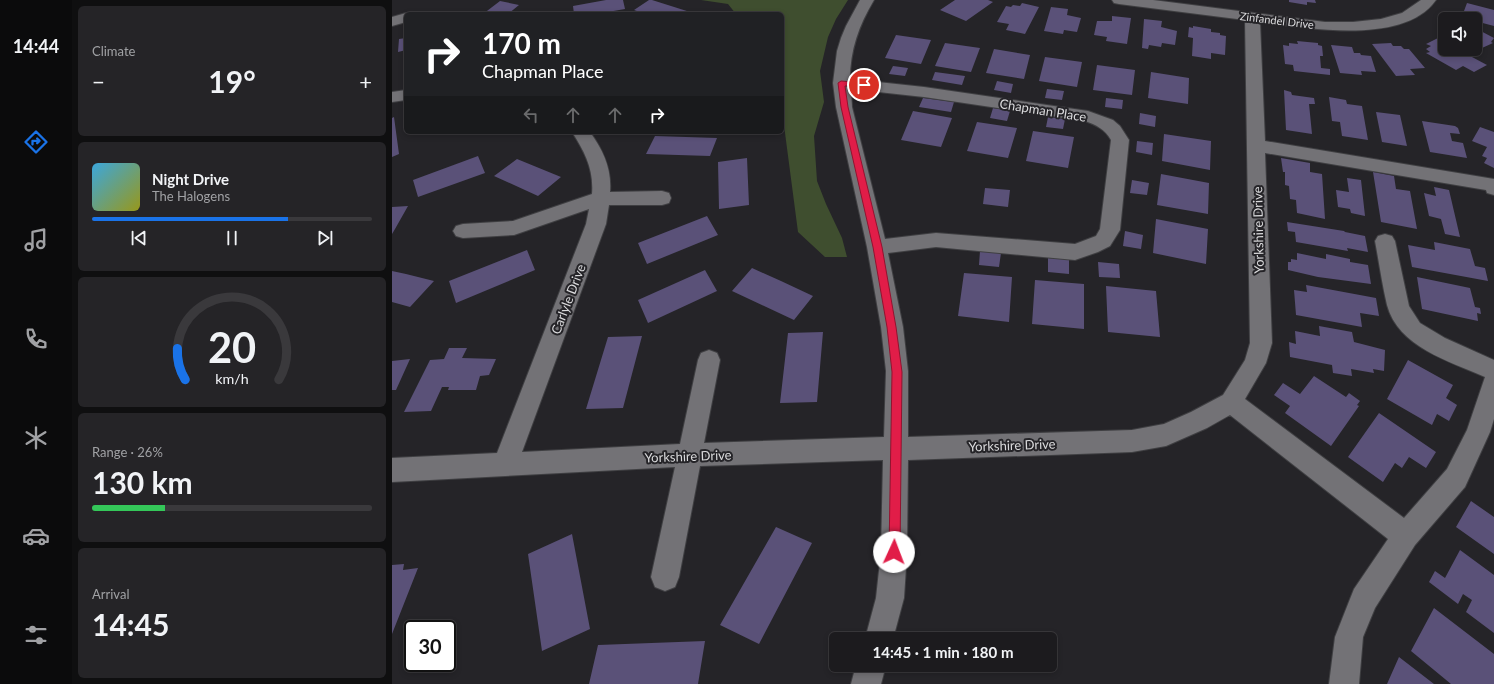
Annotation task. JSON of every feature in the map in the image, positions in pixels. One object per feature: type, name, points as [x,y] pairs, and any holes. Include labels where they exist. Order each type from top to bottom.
[{"type":"street","points":[[867,0],[849,34],[843,54],[841,83],[844,107],[877,247],[892,327],[897,372],[895,449],[896,500],[890,598],[881,632]]},
{"type":"street","name":"Zinfandel Drive","points":[[1119,0],[1325,26],[1350,27],[1393,21],[1409,15],[1422,7],[1429,0]]},
{"type":"street","name":"Yorkshire Drive","points":[[392,470],[690,455],[1132,441],[1166,435],[1199,420],[1231,402],[1255,363],[1261,343],[1257,146],[1252,17]]},
{"type":"street","points":[[392,22],[404,18]]},
{"type":"street","name":"Chapman Place","points":[[841,83],[924,92],[1088,116],[1108,124],[1116,131],[1120,140],[1110,230],[1103,241],[1091,247],[1075,252],[936,240],[877,247]]},
{"type":"street","points":[[392,97],[404,95]]},
{"type":"street","name":"Carlyle Drive","points":[[505,465],[596,224],[602,198],[599,164],[591,146],[582,134]]},
{"type":"street","points":[[1257,146],[1493,185],[1494,188]]},
{"type":"street","points":[[462,231],[514,228],[602,198],[662,198]]},
{"type":"street","points":[[1385,241],[1398,306],[1405,320],[1412,329],[1437,345],[1494,371]]},
{"type":"street","points":[[665,576],[709,360]]},
{"type":"street","points":[[1344,684],[1349,637],[1364,599],[1406,536],[1456,478],[1478,432],[1494,382]]},
{"type":"street","points":[[1231,402],[1406,536]]},
{"type":"street","points":[[866,684],[869,672]]},
{"type":"green space","points":[[701,0],[848,0],[836,19],[828,37],[820,71],[824,102],[814,136],[817,181],[842,238],[847,257],[825,257],[798,232],[784,125],[784,12],[734,12],[728,4]]},
{"type":"building","points":[[606,0],[623,0],[625,9],[608,12],[574,12],[573,6]]},
{"type":"building","points":[[649,0],[652,0],[690,12],[640,12],[634,10]]},
{"type":"building","points":[[955,0],[988,0],[993,2],[966,21],[940,10]]},
{"type":"building","points":[[1289,0],[1315,0],[1316,3],[1307,2],[1307,5],[1289,2]]},
{"type":"building","points":[[500,1],[519,5],[510,12],[486,12]]},
{"type":"building","points":[[1022,3],[1039,7],[1025,34],[1006,30],[1009,24],[997,22],[1006,6],[1020,6]]},
{"type":"building","points":[[1467,3],[1494,10],[1494,26],[1482,23],[1482,12],[1464,11]]},
{"type":"building","points":[[1051,7],[1068,9],[1067,15],[1081,18],[1077,32],[1064,30],[1063,34],[1044,31]]},
{"type":"building","points":[[1112,16],[1131,18],[1127,44],[1106,41],[1107,37],[1094,35],[1097,21],[1112,21]]},
{"type":"building","points":[[1144,19],[1162,21],[1161,27],[1177,31],[1175,45],[1162,43],[1161,47],[1149,45],[1148,49],[1142,48]]},
{"type":"building","points":[[1193,26],[1211,29],[1211,32],[1220,33],[1220,35],[1226,36],[1225,55],[1211,53],[1211,59],[1192,56],[1193,38],[1188,37],[1189,27],[1193,28]]},
{"type":"building","points":[[1482,32],[1494,38],[1491,42],[1493,43],[1482,48]]},
{"type":"building","points":[[896,35],[931,40],[921,64],[885,58]]},
{"type":"building","points":[[404,38],[404,50],[398,52],[399,39]]},
{"type":"building","points":[[1438,38],[1438,56],[1470,56],[1487,65],[1474,72],[1463,66],[1456,70],[1426,53],[1430,52],[1426,49],[1431,46],[1426,44]]},
{"type":"building","points":[[1297,41],[1318,43],[1318,45],[1322,46],[1323,56],[1320,56],[1321,68],[1330,69],[1330,75],[1294,71],[1293,65],[1285,64],[1283,45],[1289,46],[1289,43],[1298,44]]},
{"type":"building","points":[[945,43],[980,48],[971,72],[935,66]]},
{"type":"building","points":[[1391,43],[1393,46],[1401,46],[1404,49],[1409,49],[1425,68],[1410,69],[1415,75],[1396,76],[1372,44]]},
{"type":"building","points":[[1331,45],[1352,47],[1354,53],[1371,56],[1376,72],[1361,71],[1362,75],[1340,73]]},
{"type":"building","points":[[994,49],[1030,55],[1024,79],[986,73]]},
{"type":"building","points":[[1045,57],[1082,62],[1077,87],[1039,81]]},
{"type":"building","points":[[1097,65],[1135,70],[1132,95],[1093,90]]},
{"type":"building","points":[[893,66],[908,68],[905,76],[889,74]]},
{"type":"building","points":[[935,72],[965,76],[962,85],[932,80]]},
{"type":"building","points":[[1151,72],[1189,78],[1188,104],[1148,98]]},
{"type":"building","points":[[997,81],[1013,84],[1011,93],[994,90]]},
{"type":"building","points":[[1047,89],[1064,91],[1062,100],[1045,98]]},
{"type":"building","points":[[1284,90],[1291,92],[1292,95],[1314,98],[1315,104],[1309,104],[1312,134],[1286,130]]},
{"type":"building","points":[[1329,97],[1346,100],[1347,104],[1362,106],[1368,140],[1342,136],[1340,122],[1332,121]]},
{"type":"building","points":[[923,98],[954,102],[951,112],[919,107]]},
{"type":"building","points":[[1106,98],[1123,100],[1122,109],[1105,107]]},
{"type":"building","points":[[993,108],[1010,111],[1007,121],[990,118]]},
{"type":"building","points":[[913,111],[952,118],[941,147],[901,140]]},
{"type":"building","points":[[1376,112],[1400,115],[1407,146],[1382,142]]},
{"type":"building","points":[[1140,113],[1156,116],[1155,127],[1139,124]]},
{"type":"building","points":[[394,117],[399,154],[392,157],[392,118]]},
{"type":"building","points":[[1048,117],[1065,119],[1063,129],[1046,127]]},
{"type":"building","points":[[1422,121],[1455,126],[1458,128],[1460,134],[1450,133],[1452,141],[1463,143],[1467,158],[1430,152]]},
{"type":"building","points":[[977,122],[1017,128],[1008,158],[967,151]]},
{"type":"building","points":[[1480,127],[1494,132],[1494,168],[1484,163],[1487,158],[1482,156],[1487,147],[1472,141]]},
{"type":"building","points":[[1033,131],[1074,137],[1068,168],[1026,161]]},
{"type":"building","points":[[1164,134],[1211,141],[1210,170],[1162,161]]},
{"type":"building","points":[[655,136],[717,138],[710,156],[646,154]]},
{"type":"building","points":[[1137,141],[1153,143],[1152,155],[1136,152]]},
{"type":"building","points":[[478,156],[485,173],[418,197],[413,180]]},
{"type":"building","points":[[747,158],[749,205],[719,209],[718,162]]},
{"type":"building","points":[[1281,158],[1310,163],[1310,172],[1322,174],[1325,219],[1297,213],[1296,200],[1290,199],[1289,186],[1285,185],[1285,172],[1283,172]]},
{"type":"building","points":[[517,159],[561,177],[538,196],[494,176]]},
{"type":"building","points":[[1373,172],[1394,176],[1396,189],[1410,191],[1417,229],[1381,222]]},
{"type":"building","points":[[1161,174],[1209,183],[1208,214],[1157,205]]},
{"type":"building","points":[[1347,178],[1361,180],[1365,216],[1351,213],[1350,209],[1338,207],[1336,190],[1349,192]]},
{"type":"building","points":[[1132,180],[1149,183],[1147,195],[1130,193]]},
{"type":"building","points":[[1434,187],[1449,190],[1460,237],[1445,234],[1441,219],[1429,216],[1424,193],[1436,196]]},
{"type":"building","points":[[985,188],[1010,190],[1008,207],[983,204]]},
{"type":"building","points":[[408,206],[395,229],[392,234],[392,207]]},
{"type":"building","points":[[707,216],[718,235],[647,264],[638,243]]},
{"type":"building","points":[[1156,219],[1208,229],[1206,264],[1153,253]]},
{"type":"building","points":[[1287,222],[1344,231],[1365,236],[1368,252],[1347,248],[1348,251],[1296,242],[1295,232],[1288,231]]},
{"type":"building","points":[[1125,231],[1143,235],[1141,249],[1123,246]]},
{"type":"building","points":[[1434,242],[1470,249],[1475,266],[1485,268],[1488,281],[1412,267],[1408,245],[1435,250]]},
{"type":"building","points":[[527,250],[535,270],[456,303],[449,281]]},
{"type":"building","points":[[980,251],[1001,253],[999,267],[979,265]]},
{"type":"building","points":[[1297,253],[1326,259],[1326,254],[1350,259],[1350,262],[1368,265],[1371,284],[1318,277],[1288,270],[1288,262],[1291,262],[1291,259],[1297,260]]},
{"type":"building","points":[[1048,258],[1069,259],[1069,274],[1048,272]]},
{"type":"building","points":[[1098,262],[1119,264],[1120,278],[1099,277]]},
{"type":"building","points":[[752,268],[813,296],[794,320],[732,291]]},
{"type":"building","points":[[705,270],[717,291],[648,323],[638,300]]},
{"type":"building","points":[[392,271],[434,281],[410,307],[392,302]]},
{"type":"building","points":[[964,273],[1012,277],[1009,322],[958,316]]},
{"type":"building","points":[[1417,277],[1470,288],[1475,307],[1480,308],[1481,314],[1477,313],[1478,321],[1422,309]]},
{"type":"building","points":[[1035,280],[1084,284],[1084,329],[1032,324]]},
{"type":"building","points":[[1306,285],[1376,298],[1379,316],[1360,313],[1362,327],[1296,315],[1294,290],[1307,292]]},
{"type":"building","points":[[1106,286],[1156,291],[1160,337],[1108,332]]},
{"type":"building","points":[[1319,326],[1352,332],[1354,342],[1385,350],[1384,371],[1373,369],[1374,373],[1351,369],[1352,376],[1333,373],[1332,365],[1290,357],[1289,342],[1296,344],[1295,331],[1320,336]]},
{"type":"building","points":[[823,332],[817,402],[780,403],[788,333]]},
{"type":"building","points":[[642,336],[623,408],[586,409],[608,337]]},
{"type":"building","points":[[449,348],[467,348],[462,358],[496,359],[489,375],[480,376],[476,390],[448,390],[449,387],[442,387],[431,411],[404,412],[430,360],[444,359]]},
{"type":"building","points":[[410,359],[396,390],[392,390],[392,361]]},
{"type":"building","points":[[1408,360],[1453,385],[1446,398],[1457,405],[1449,421],[1437,414],[1432,425],[1387,399]]},
{"type":"building","points":[[1314,376],[1346,397],[1349,393],[1360,401],[1357,405],[1359,406],[1331,446],[1285,413],[1290,406],[1274,395],[1283,383],[1300,394]]},
{"type":"building","points":[[1379,413],[1436,452],[1426,468],[1409,457],[1402,468],[1395,463],[1383,482],[1348,457]]},
{"type":"building","points":[[1471,501],[1494,517],[1494,554],[1456,527]]},
{"type":"building","points":[[776,527],[812,543],[759,644],[720,625]]},
{"type":"building","points":[[572,534],[590,629],[542,651],[528,554]]},
{"type":"building","points":[[1460,550],[1494,575],[1494,633],[1466,612],[1472,600],[1463,594],[1458,604],[1429,582],[1435,571],[1445,578]]},
{"type":"building","points":[[404,564],[403,570],[418,568],[392,634],[392,565]]},
{"type":"building","points":[[1434,608],[1494,654],[1494,684],[1451,684],[1411,651]]},
{"type":"building","points":[[705,641],[698,684],[589,684],[598,645]]},
{"type":"building","points":[[1399,657],[1434,684],[1387,684]]},
{"type":"route","points":[[864,85],[841,83],[844,107],[877,247],[892,327],[897,372],[894,552]]}]
